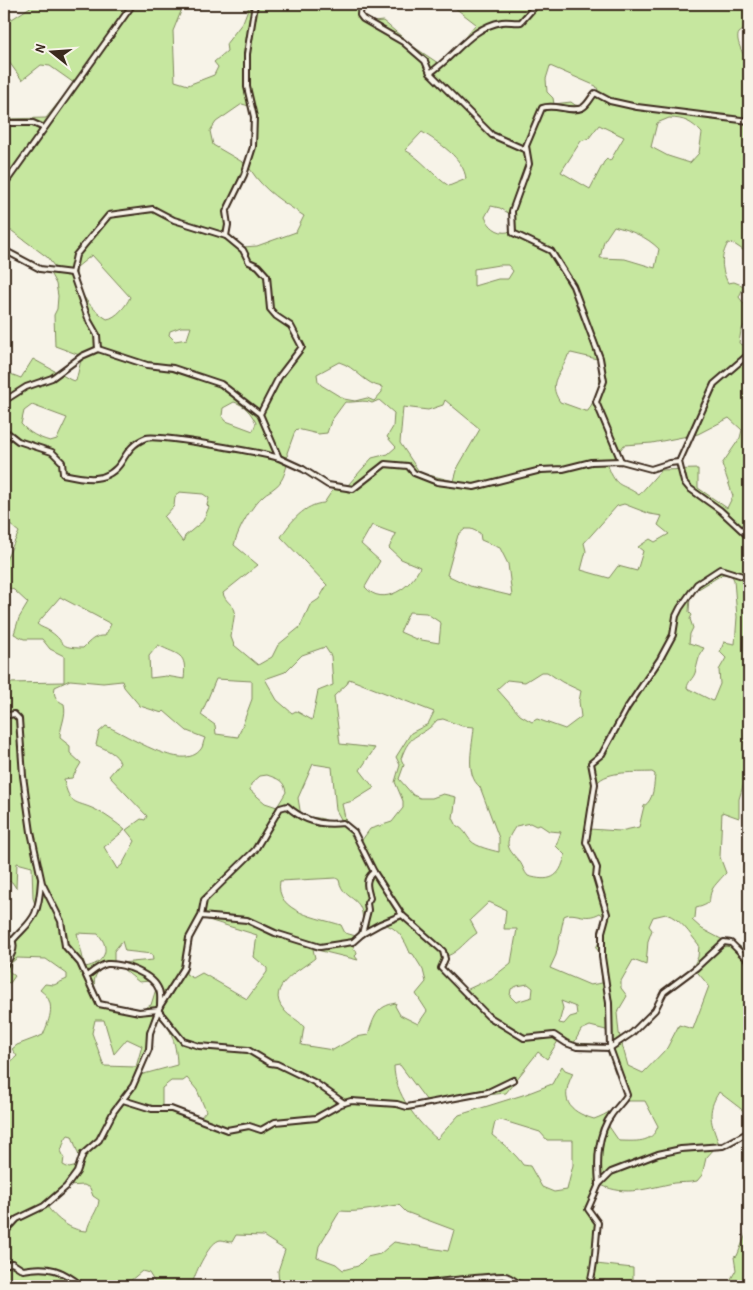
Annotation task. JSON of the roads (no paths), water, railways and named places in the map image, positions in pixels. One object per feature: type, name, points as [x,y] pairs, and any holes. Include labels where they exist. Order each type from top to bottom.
[{"type":"street","points":[[4,184],[133,4]]},
{"type":"street","points":[[226,236],[228,225],[226,212],[244,175],[253,147],[254,117],[247,87],[247,54],[255,4]]},
{"type":"street","points":[[360,4],[360,16],[363,19],[402,42],[424,61],[430,73],[492,135],[526,150]]},
{"type":"street","points":[[430,73],[445,63],[474,32],[501,22],[521,22],[536,4]]},
{"type":"street","points":[[621,461],[596,402],[604,381],[600,358],[573,286],[551,251],[514,233],[512,211],[529,164],[526,150],[529,137],[542,108],[548,106],[574,109],[583,108],[595,93],[610,101],[637,107],[749,121]]},
{"type":"street","points":[[4,123],[33,124],[44,128]]},
{"type":"street","points":[[98,350],[97,335],[89,322],[72,273],[76,255],[111,213],[153,209],[174,220],[226,236],[242,250],[249,262],[258,266],[267,276],[270,309],[276,316],[292,326],[302,347],[279,377],[260,414]]},
{"type":"street","points":[[4,250],[40,270],[72,273]]},
{"type":"street","points":[[4,401],[26,387],[52,378],[82,356],[98,350],[147,365],[173,368],[221,384],[260,414],[278,458]]},
{"type":"street","points":[[749,354],[714,384],[679,462],[684,482],[689,488],[720,510],[749,537]]},
{"type":"street","points":[[4,430],[18,441],[52,452],[62,462],[63,474],[96,479],[115,470],[125,453],[135,444],[146,438],[158,437],[260,452],[303,469],[328,485],[353,490],[385,464],[408,466],[414,473],[437,482],[474,487],[487,482],[510,480],[541,470],[563,469],[590,462],[621,461],[651,469],[679,462]]},
{"type":"street","points":[[599,1184],[597,1160],[604,1132],[612,1115],[627,1095],[610,1048],[609,1003],[602,957],[602,932],[608,914],[596,877],[597,868],[586,842],[595,784],[591,763],[602,754],[627,708],[660,659],[673,635],[676,616],[697,584],[720,569],[749,578]]},
{"type":"street","points":[[4,716],[14,714],[19,719],[23,776],[31,832],[41,877],[61,921],[65,946],[80,963],[90,989],[99,1004],[138,1012],[159,1008]]},
{"type":"street","points":[[4,1240],[6,1231],[17,1219],[44,1206],[66,1187],[77,1172],[84,1154],[98,1140],[106,1123],[133,1086],[149,1049],[150,1033],[159,1008],[184,968],[189,938],[202,916],[206,896],[255,850],[280,808],[287,806],[306,821],[317,821],[329,825],[343,823],[354,832],[374,872],[402,915],[443,951],[445,959],[441,968],[488,1016],[524,1038],[554,1035],[566,1043],[577,1047],[610,1048],[632,1032],[655,1010],[664,992],[696,968],[724,942],[731,943],[749,960]]},
{"type":"street","points":[[362,934],[368,910],[367,903],[370,898],[366,882],[368,876],[374,872]]},
{"type":"street","points":[[4,951],[12,940],[30,925],[36,914],[41,877]]},
{"type":"street","points":[[202,916],[248,920],[275,934],[320,947],[353,942],[362,934],[402,915]]},
{"type":"street","points":[[4,966],[10,959],[14,947],[12,940]]},
{"type":"street","points":[[86,976],[105,964],[121,966],[136,971],[151,979],[159,989],[159,1008],[184,1042],[199,1046],[248,1050],[270,1063],[277,1064],[314,1082],[344,1103]]},
{"type":"street","points":[[124,1100],[152,1109],[171,1109],[227,1130],[250,1126],[261,1130],[276,1122],[316,1118],[344,1103],[364,1101],[373,1104],[396,1104],[407,1107],[488,1092],[513,1080]]},
{"type":"street","points":[[589,1286],[596,1259],[595,1241],[598,1223],[588,1209],[599,1184],[611,1172],[658,1154],[696,1147],[723,1146],[749,1132]]},
{"type":"street","points":[[4,1244],[4,1255]]},
{"type":"street","points":[[4,1265],[12,1263],[23,1270],[32,1267],[50,1268],[66,1273],[82,1286]]},
{"type":"street","points":[[416,1286],[437,1281],[449,1283],[506,1276],[522,1286]]}]
